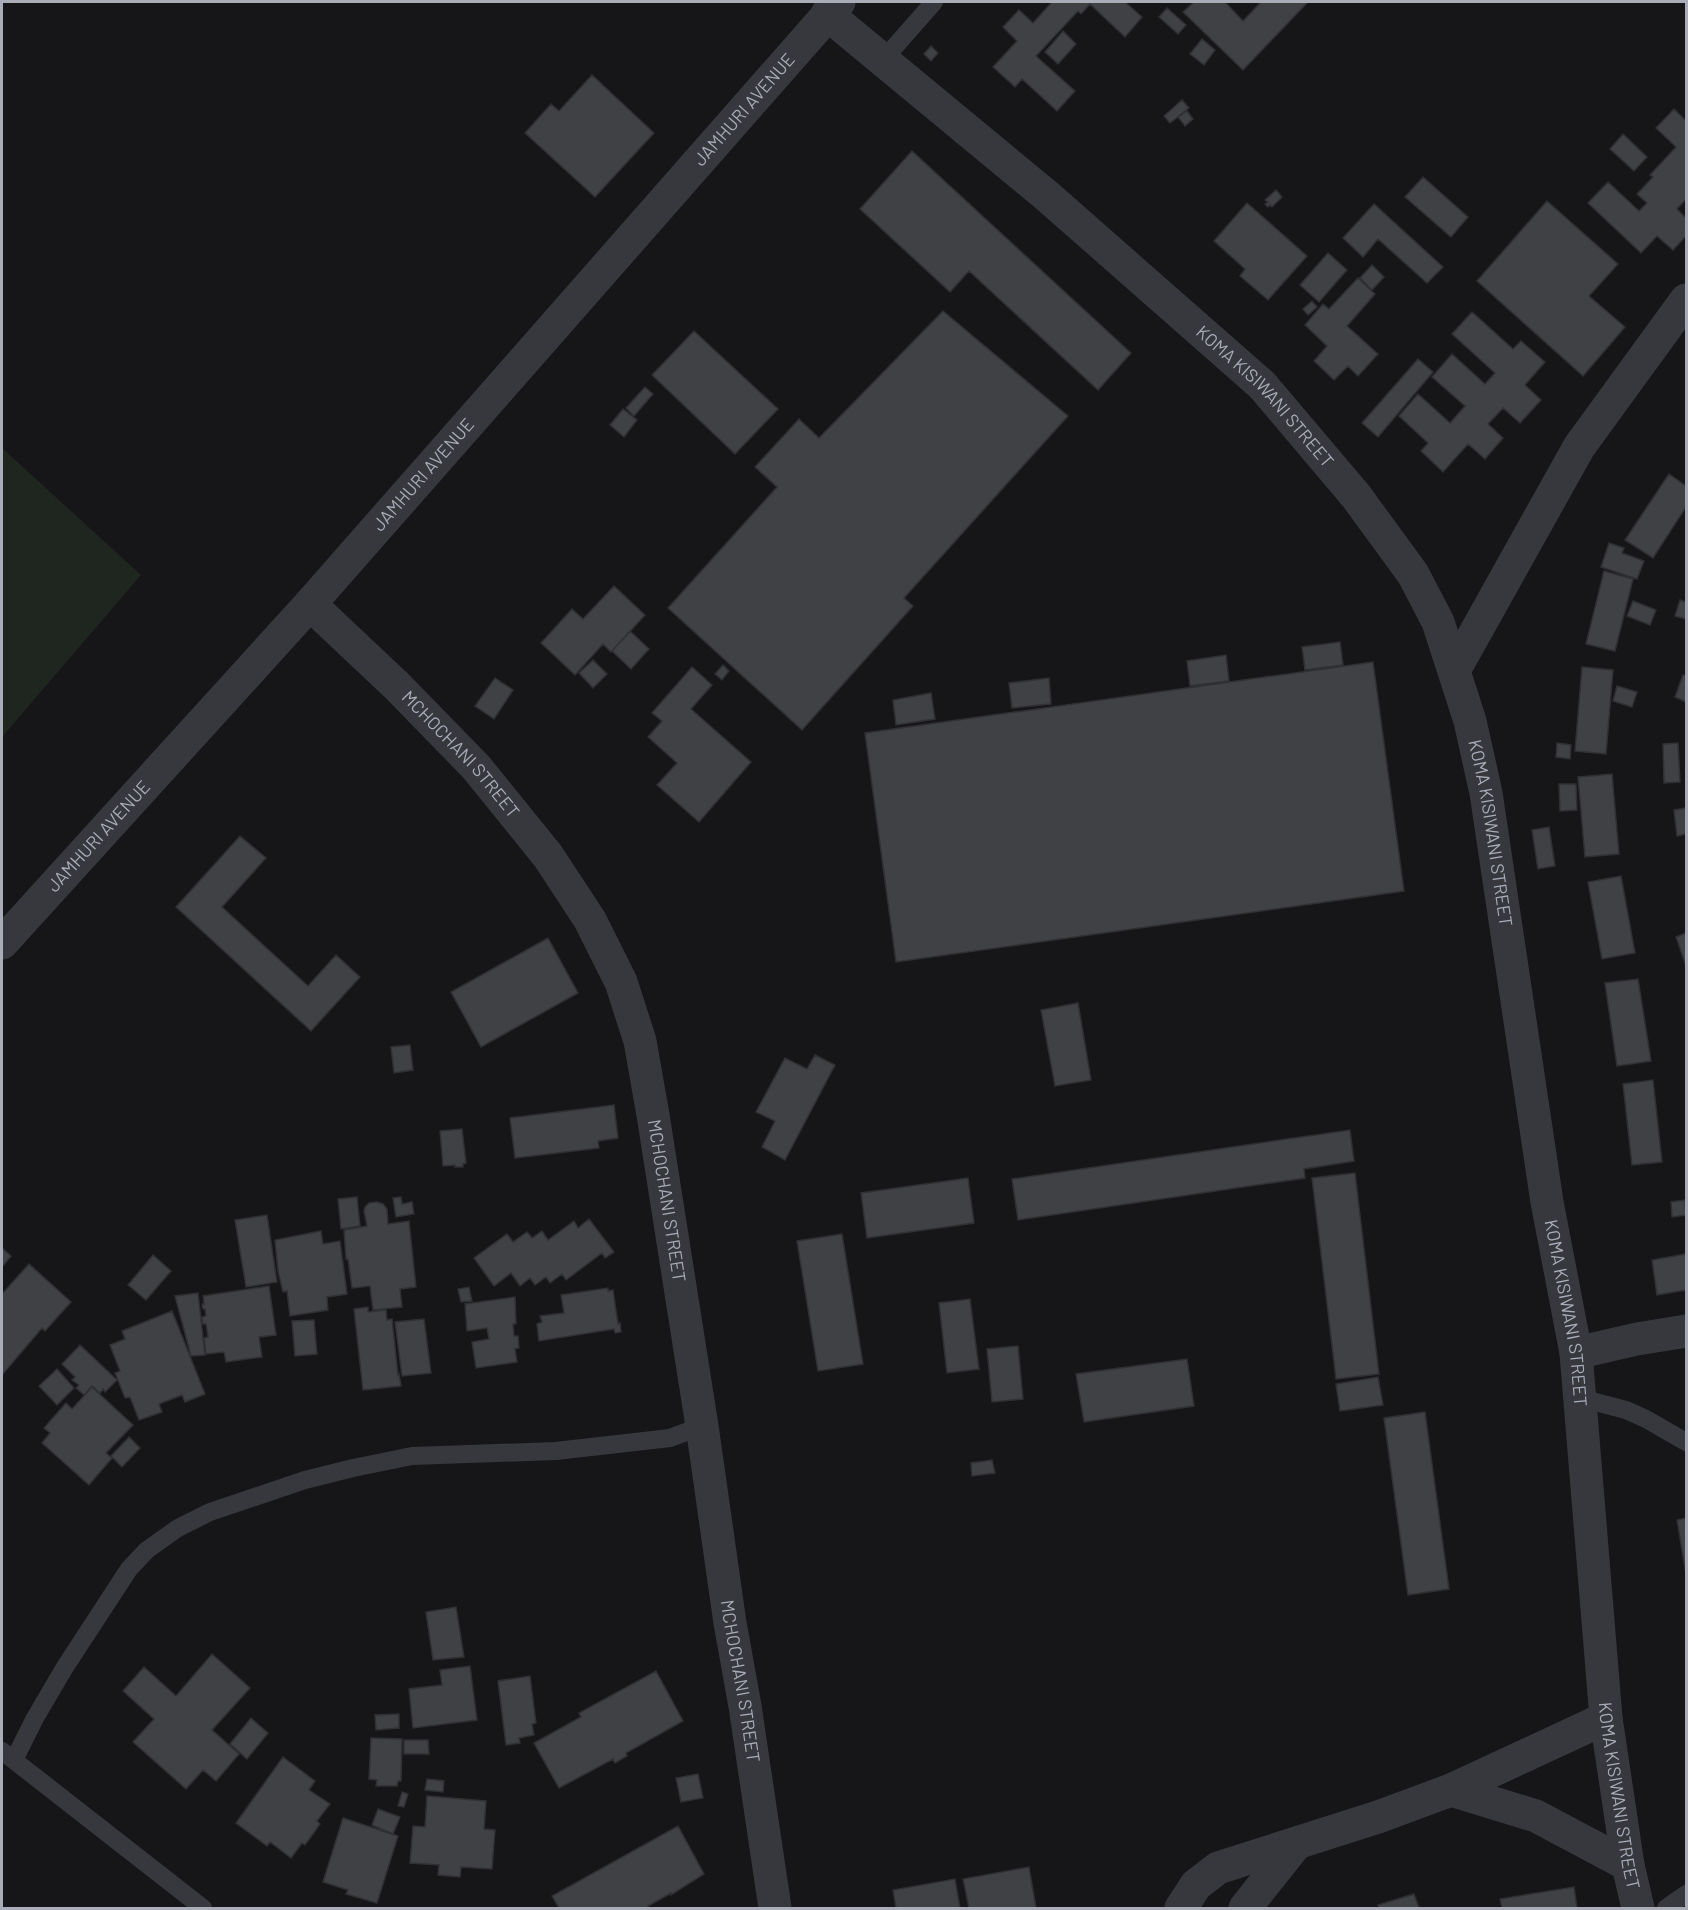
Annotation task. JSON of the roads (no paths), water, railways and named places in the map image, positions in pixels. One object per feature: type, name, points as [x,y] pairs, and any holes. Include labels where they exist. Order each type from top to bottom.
[{"type":"street","name":"KOMA KISIWANI STREET","points":[[833,8],[883,60],[1047,196],[1262,385],[1356,496],[1413,574],[1438,622],[1470,721],[1486,793],[1547,1202],[1576,1353],[1606,1718],[1628,1865],[1638,1908]]},
{"type":"street","name":"JAMHURI AVENUE","points":[[2,943],[310,604],[833,8]]},
{"type":"street","points":[[1455,669],[1579,447],[1686,300]]},
{"type":"street","name":"MCHOCHANI STREET","points":[[310,604],[397,686],[476,767],[548,856],[590,920],[621,982],[640,1041],[647,1083],[702,1425],[730,1623],[747,1717],[775,1908]]},
{"type":"street","points":[[1576,1353],[1686,1331]]},
{"type":"street","points":[[1181,1908],[1196,1886],[1218,1868],[1378,1817],[1451,1790],[1606,1718]]},
{"type":"street","points":[[1451,1790],[1536,1816],[1628,1865]]},
{"type":"street","points":[[1245,1908],[1296,1844]]},
{"type":"lane","points":[[883,60],[933,2]]},
{"type":"lane","points":[[1580,1398],[1626,1410],[1686,1442]]},
{"type":"lane","points":[[203,1908],[8,1755],[35,1718],[65,1667],[129,1569],[147,1550],[178,1528],[210,1512],[314,1478],[353,1468],[412,1456],[556,1451],[670,1438],[702,1425]]},
{"type":"lane","points":[[1666,1908],[1686,1894]]}]
